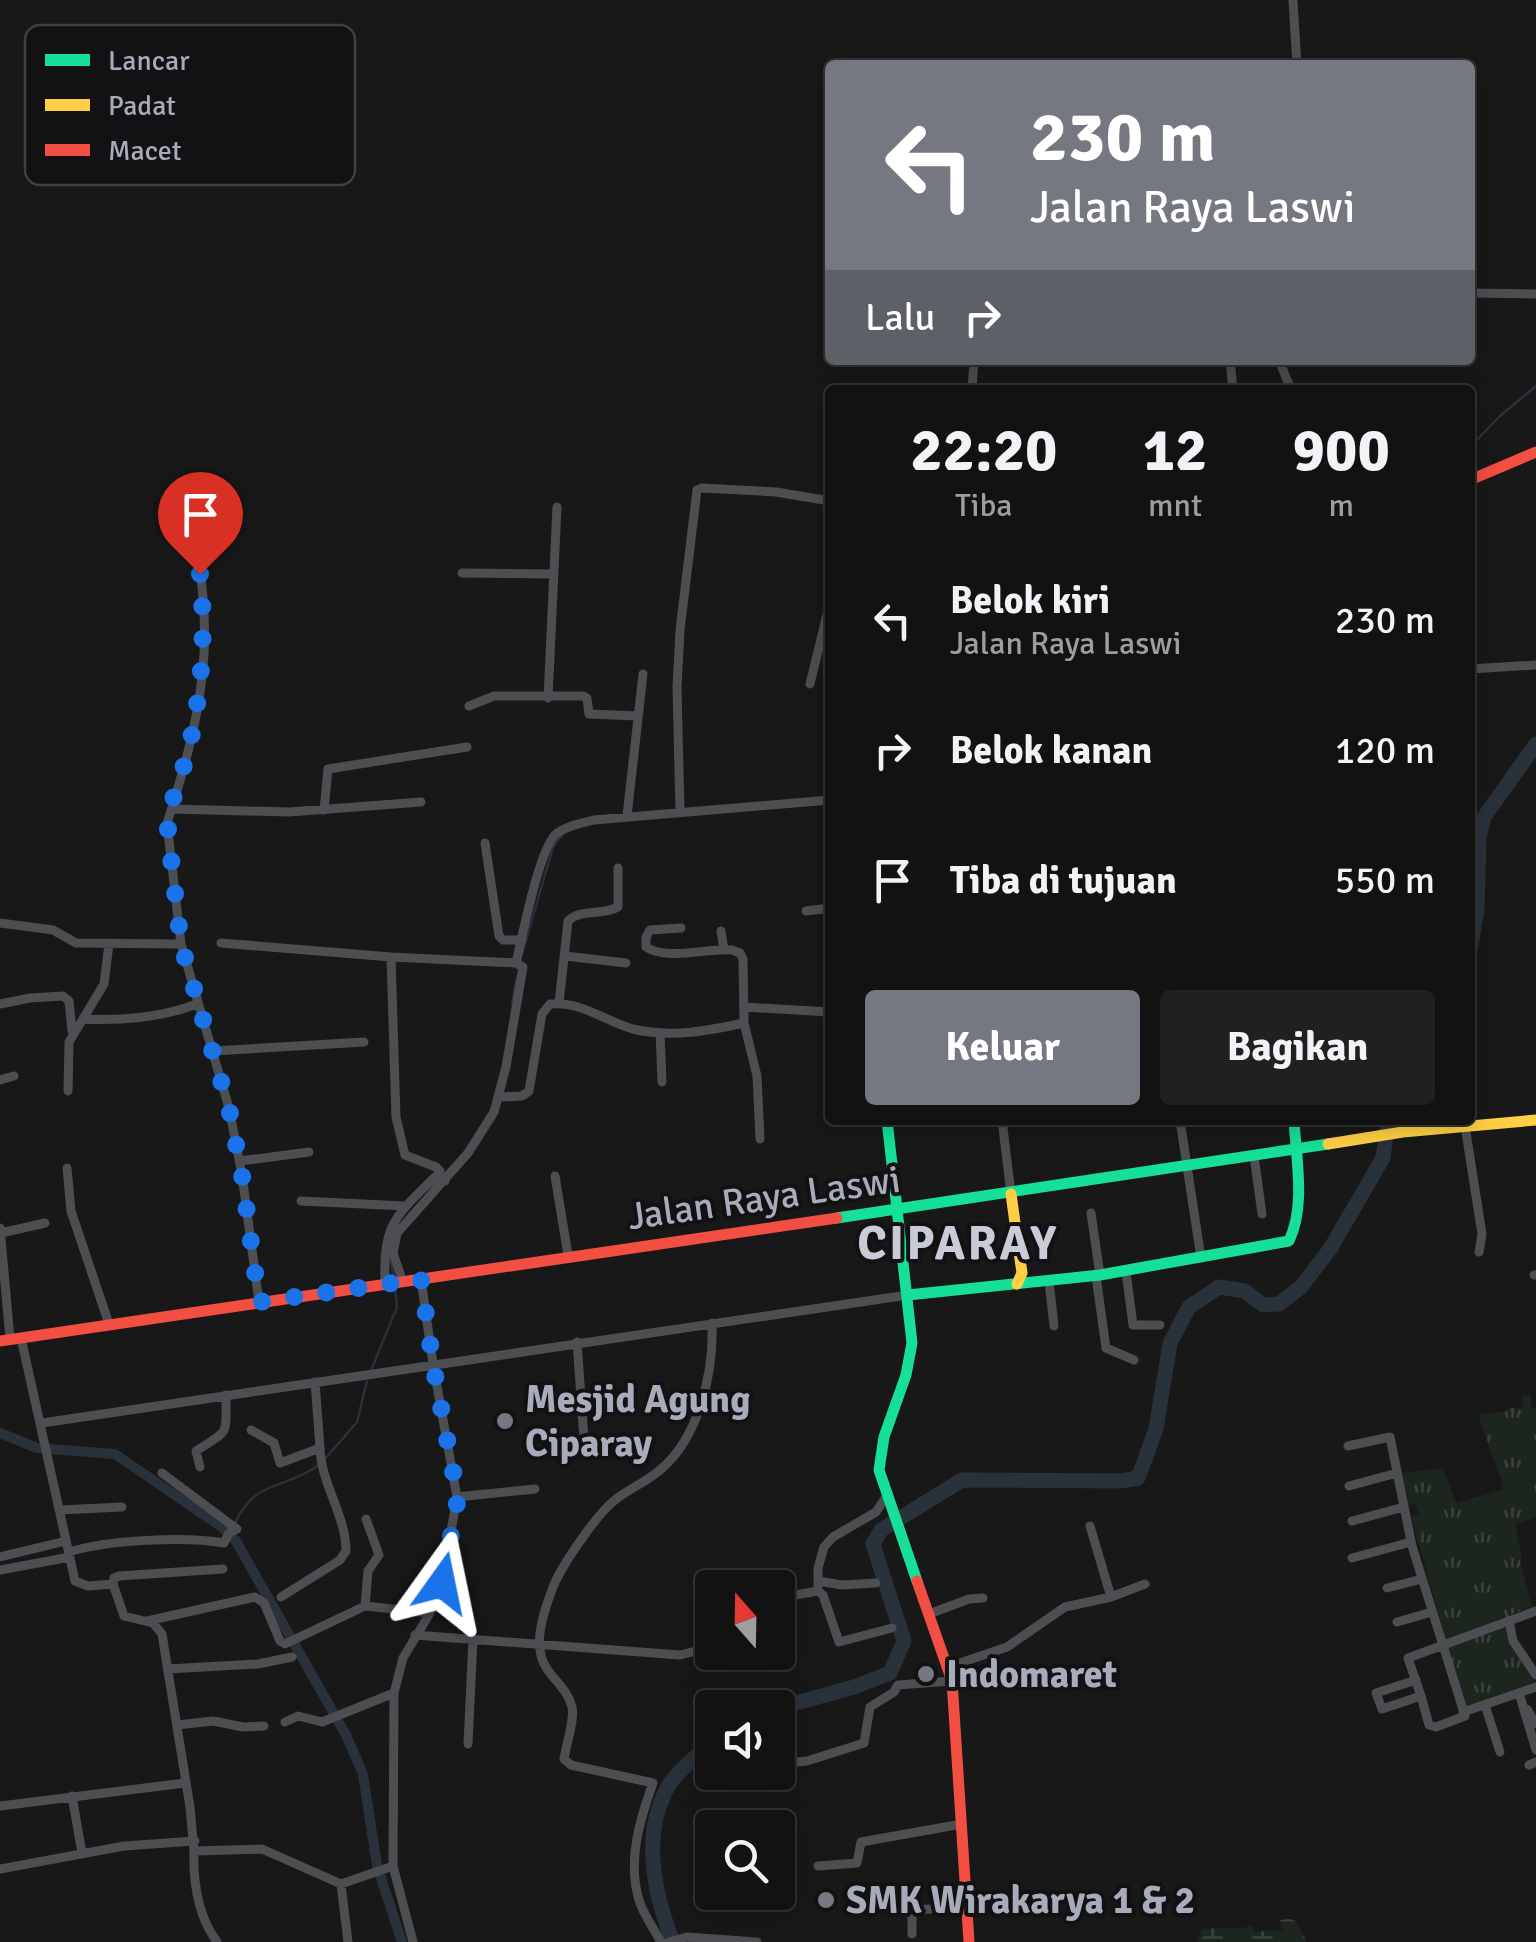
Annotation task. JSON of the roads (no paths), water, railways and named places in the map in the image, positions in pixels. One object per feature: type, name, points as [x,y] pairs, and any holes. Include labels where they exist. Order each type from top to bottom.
[{"type":"main road","points":[[1475,478],[1536,452]]},
{"type":"main road","name":"Jalan Raya Laswi","points":[[10,1339],[568,1255],[1011,1194],[1403,1132],[1536,1120]]},
{"type":"main road","points":[[888,1125],[912,1354],[879,1458],[887,1500],[952,1681],[969,1942]]},
{"type":"main road","points":[[908,1295],[1098,1276],[1282,1244],[1293,1238],[1294,1125]]},
{"type":"main road","points":[[1011,1194],[1022,1273],[1017,1284]]},
{"type":"street","points":[[1293,0],[1297,60]]},
{"type":"street","points":[[1475,292],[1536,294]]},
{"type":"street","points":[[680,811],[679,650],[697,490],[776,492],[825,500]]},
{"type":"street","points":[[188,492],[200,574],[204,655],[192,731],[168,832],[181,944],[214,1051],[240,1161],[259,1302]]},
{"type":"street","points":[[548,698],[557,507]]},
{"type":"street","points":[[462,573],[554,574]]},
{"type":"street","points":[[810,684],[825,622]]},
{"type":"street","points":[[1475,669],[1536,665]]},
{"type":"street","points":[[627,816],[643,674]]},
{"type":"street","points":[[469,706],[494,696],[584,696],[589,714],[637,716]]},
{"type":"street","points":[[324,810],[329,768],[467,747]]},
{"type":"street","points":[[394,1283],[386,1240],[400,1220],[482,1134],[500,1097],[522,940],[544,856],[553,837],[584,822],[627,816],[825,800]]},
{"type":"street","points":[[172,809],[324,810],[421,802]]},
{"type":"street","points":[[486,843],[499,936],[504,940],[522,940]]},
{"type":"street","points":[[559,1003],[570,918],[618,907],[618,868]]},
{"type":"street","points":[[806,911],[825,909]]},
{"type":"street","points":[[0,923],[53,930],[76,942],[181,944]]},
{"type":"street","points":[[681,928],[650,930],[646,934],[646,948],[666,953],[724,950],[738,952],[743,960],[744,1023],[757,1076],[760,1139]]},
{"type":"street","points":[[721,930],[724,950]]},
{"type":"street","points":[[221,943],[518,965]]},
{"type":"street","points":[[72,1032],[104,984],[109,944]]},
{"type":"street","points":[[565,956],[626,962]]},
{"type":"street","points":[[391,957],[396,1124],[404,1155],[434,1166],[441,1178]]},
{"type":"street","points":[[0,1004],[66,997],[72,1032],[68,1091]]},
{"type":"street","points":[[500,1097],[517,1097],[530,1090],[543,1011],[548,1005],[559,1003],[631,1028],[660,1033],[700,1032],[744,1023]]},
{"type":"street","points":[[83,1020],[136,1019],[170,1014],[197,1004]]},
{"type":"street","points":[[744,1007],[825,1012]]},
{"type":"street","points":[[660,1033],[662,1082]]},
{"type":"street","points":[[214,1051],[364,1042]]},
{"type":"street","points":[[0,1080],[14,1076]]},
{"type":"street","points":[[1003,1125],[1011,1194]]},
{"type":"street","points":[[1181,1125],[1200,1258]]},
{"type":"street","points":[[1465,1126],[1482,1234],[1479,1252]]},
{"type":"street","points":[[240,1161],[309,1152]]},
{"type":"street","points":[[1254,1156],[1262,1214]]},
{"type":"street","points":[[67,1168],[71,1211],[109,1324]]},
{"type":"street","points":[[555,1176],[568,1255]]},
{"type":"street","points":[[394,1283],[392,1247],[405,1206],[441,1178]]},
{"type":"street","points":[[300,1201],[405,1206]]},
{"type":"street","points":[[1091,1213],[1106,1348],[1134,1360]]},
{"type":"street","points":[[45,1222],[0,1230],[10,1339],[42,1423],[73,1576],[78,1584],[113,1584]]},
{"type":"street","points":[[1126,1272],[1134,1324],[1160,1325]]},
{"type":"street","points":[[413,1942],[392,1866],[394,1693],[403,1658],[430,1613],[442,1583],[458,1498],[421,1279]]},
{"type":"street","points":[[1049,1281],[1054,1326]]},
{"type":"street","points":[[42,1423],[908,1295]]},
{"type":"street","points":[[712,1323],[711,1374],[681,1446],[661,1470],[612,1501],[592,1527],[555,1581],[543,1616],[540,1645],[545,1667],[571,1702],[573,1714],[564,1760],[653,1783],[636,1840],[635,1871],[639,1900],[665,1942],[687,1937],[757,1942]]},
{"type":"street","points":[[578,1342],[585,1453]]},
{"type":"street","points":[[281,1596],[340,1560],[346,1551],[342,1522],[321,1458],[314,1382]]},
{"type":"street","points":[[200,1467],[196,1451],[225,1432],[226,1395]]},
{"type":"street","points":[[251,1430],[274,1444],[280,1463],[321,1458]]},
{"type":"street","points":[[1348,1446],[1390,1437],[1412,1542],[1442,1646],[1465,1716],[1436,1727],[1429,1725],[1408,1658],[1442,1646],[1508,1620],[1536,1611]]},
{"type":"street","points":[[0,1557],[98,1544],[197,1540],[224,1543],[236,1529],[162,1472]]},
{"type":"street","points":[[1349,1486],[1397,1472]]},
{"type":"street","points":[[458,1498],[535,1489]]},
{"type":"street","points":[[887,1500],[876,1512],[844,1529],[824,1547],[818,1586],[839,1642],[892,1628]]},
{"type":"street","points":[[59,1510],[122,1507]]},
{"type":"street","points":[[1352,1520],[1404,1507]]},
{"type":"street","points":[[365,1606],[368,1571],[379,1555],[366,1519]]},
{"type":"street","points":[[1090,1526],[1110,1597]]},
{"type":"street","points":[[1352,1558],[1412,1542]]},
{"type":"street","points":[[0,1570],[68,1549]]},
{"type":"street","points":[[217,1942],[202,1915],[196,1888],[195,1846],[162,1634],[146,1620],[124,1616],[113,1584],[119,1576],[223,1569]]},
{"type":"street","points":[[1387,1588],[1422,1579]]},
{"type":"street","points":[[795,1593],[818,1586],[876,1583]]},
{"type":"street","points":[[948,1667],[1007,1647],[1065,1607],[1145,1584]]},
{"type":"street","points":[[146,1620],[255,1598],[264,1603],[280,1641],[290,1642],[365,1606],[430,1613]]},
{"type":"street","points":[[929,1614],[968,1599],[983,1598]]},
{"type":"street","points":[[1397,1622],[1432,1612]]},
{"type":"street","points":[[1508,1620],[1514,1641],[1536,1674]]},
{"type":"street","points":[[416,1635],[680,1655],[695,1652]]},
{"type":"street","points":[[468,1744],[473,1638]]},
{"type":"street","points":[[168,1669],[258,1664],[292,1657]]},
{"type":"street","points":[[1371,1678],[1386,1723]]},
{"type":"street","points":[[1376,1693],[1416,1680]]},
{"type":"street","points":[[795,1762],[864,1743],[870,1707],[898,1686],[952,1681]]},
{"type":"street","points":[[1463,1712],[1536,1688]]},
{"type":"street","points":[[286,1722],[298,1716],[322,1722],[394,1693]]},
{"type":"street","points":[[1519,1693],[1536,1724]]},
{"type":"street","points":[[1519,1693],[1536,1750]]},
{"type":"street","points":[[1382,1709],[1421,1696]]},
{"type":"street","points":[[1485,1705],[1500,1752]]},
{"type":"street","points":[[177,1725],[214,1721],[243,1727],[264,1726]]},
{"type":"street","points":[[0,1806],[186,1783]]},
{"type":"street","points":[[72,1796],[82,1854]]},
{"type":"street","points":[[818,1866],[858,1862],[861,1842],[962,1824]]},
{"type":"street","points":[[0,1870],[124,1846],[262,1849],[341,1884],[392,1866]]},
{"type":"street","points":[[341,1884],[348,1942]]},
{"type":"street","points":[[912,1934],[912,1910],[966,1907]]},
{"type":"waterway","points":[[1475,442],[1536,386]]},
{"type":"waterway","points":[[1475,922],[1479,838],[1484,817],[1536,744]]},
{"type":"waterway","points":[[522,954],[553,847],[562,835]]},
{"type":"waterway","points":[[512,1003],[517,977]]},
{"type":"waterway","points":[[795,1703],[890,1673],[904,1641],[873,1544],[881,1530],[962,1480],[1138,1478],[1156,1429],[1170,1343],[1189,1307],[1219,1287],[1245,1291],[1263,1305],[1279,1304],[1301,1287],[1330,1249],[1383,1158],[1387,1125]]},
{"type":"waterway","points":[[391,1262],[394,1279]]},
{"type":"waterway","points":[[370,1373],[397,1307],[395,1287]]},
{"type":"waterway","points":[[325,1459],[357,1422],[367,1381]]},
{"type":"waterway","points":[[0,1433],[37,1448],[115,1454],[236,1541],[346,1735],[363,1774],[377,1866],[402,1942]]},
{"type":"waterway","points":[[235,1523],[261,1492],[319,1465]]},
{"type":"waterway","points":[[673,1942],[656,1885],[655,1825],[668,1787],[695,1758]]},
{"type":"place","name":"Mesjid Agung Ciparay","points":[[505,1421]]},
{"type":"place","name":"Indomaret","points":[[926,1674]]},
{"type":"place","name":"SMK Wirakarya 1 & 2","points":[[826,1900]]},
{"type":"district","name":"CIPARAY","points":[[958,1243]]}]
